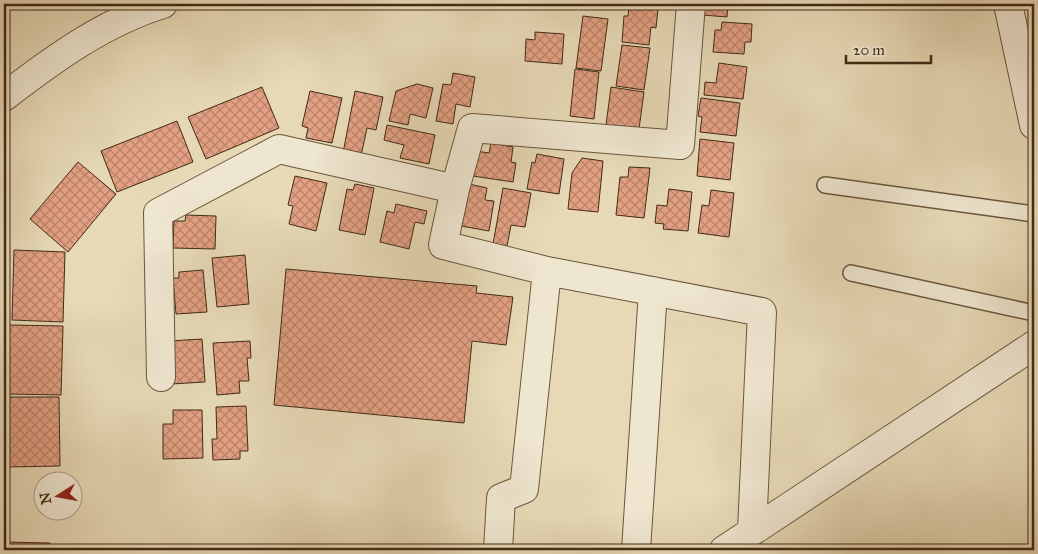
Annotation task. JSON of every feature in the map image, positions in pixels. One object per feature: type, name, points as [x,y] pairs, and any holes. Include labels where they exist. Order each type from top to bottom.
[{"type":"street","points":[[4,97],[44,66],[107,28],[163,4]]},
{"type":"street","points":[[691,4],[680,145],[472,128],[455,189],[444,245],[547,271],[762,312],[752,530]]},
{"type":"street","points":[[1008,4],[1034,126]]},
{"type":"street","points":[[162,377],[158,213],[279,149],[455,189]]},
{"type":"street","points":[[498,550],[501,498],[524,489],[547,271]]},
{"type":"street","points":[[636,550],[653,291]]},
{"type":"street","points":[[724,550],[1034,344]]},
{"type":"lane","points":[[825,185],[1034,214]]},
{"type":"lane","points":[[851,273],[1034,313]]},
{"type":"building","points":[[704,4],[728,4],[727,17],[703,15]]},
{"type":"building","points":[[629,6],[658,9],[656,28],[651,27],[649,45],[622,42],[624,16],[628,16]]},
{"type":"building","points":[[583,16],[608,19],[601,71],[576,68]]},
{"type":"building","points":[[722,22],[752,24],[751,42],[745,42],[744,54],[713,52],[715,30],[721,30]]},
{"type":"building","points":[[535,32],[564,34],[562,64],[525,61],[526,39],[535,40]]},
{"type":"building","points":[[622,45],[650,48],[644,90],[616,86]]},
{"type":"building","points":[[719,63],[747,67],[743,99],[704,95],[705,82],[716,83]]},
{"type":"building","points":[[575,69],[599,72],[594,119],[570,116]]},
{"type":"building","points":[[453,73],[475,77],[470,107],[456,104],[453,124],[436,121],[443,84],[451,85]]},
{"type":"building","points":[[417,84],[433,88],[426,118],[410,114],[408,125],[389,121],[396,91]]},
{"type":"building","points":[[262,87],[279,128],[206,159],[188,117]]},
{"type":"building","points":[[611,87],[644,92],[639,129],[606,125]]},
{"type":"building","points":[[310,91],[342,98],[332,143],[306,138],[308,128],[302,126]]},
{"type":"building","points":[[355,91],[383,97],[376,130],[367,128],[361,156],[343,153]]},
{"type":"building","points":[[701,98],[740,103],[736,136],[700,132],[702,117],[698,116]]},
{"type":"building","points":[[177,121],[193,162],[117,192],[101,151]]},
{"type":"building","points":[[387,125],[435,135],[429,164],[400,158],[404,145],[384,140]]},
{"type":"building","points":[[700,139],[734,143],[730,180],[697,176]]},
{"type":"building","points":[[491,143],[513,147],[511,162],[516,163],[513,182],[473,176],[476,151],[489,153]]},
{"type":"building","points":[[537,154],[564,159],[559,194],[527,189],[532,162],[535,163]]},
{"type":"building","points":[[582,158],[603,161],[598,212],[568,209],[572,173]]},
{"type":"building","points":[[78,162],[116,194],[68,252],[30,219]]},
{"type":"building","points":[[629,167],[650,168],[644,218],[616,215],[620,177],[628,177]]},
{"type":"building","points":[[295,176],[327,183],[316,231],[289,224],[293,206],[288,205]]},
{"type":"building","points":[[355,184],[374,188],[365,235],[339,230],[347,189],[353,190]]},
{"type":"building","points":[[469,184],[487,188],[485,200],[494,201],[489,231],[461,226]]},
{"type":"building","points":[[503,188],[531,193],[525,227],[511,225],[507,246],[493,244]]},
{"type":"building","points":[[669,189],[692,192],[688,231],[663,229],[664,224],[655,223],[657,205],[667,206]]},
{"type":"building","points":[[711,190],[734,193],[729,237],[698,233],[702,205],[709,206]]},
{"type":"building","points":[[396,204],[427,211],[424,224],[415,222],[409,249],[380,242],[387,211],[394,213]]},
{"type":"building","points":[[186,215],[216,216],[215,249],[173,248],[174,221],[185,221]]},
{"type":"building","points":[[14,250],[65,252],[63,322],[12,320]]},
{"type":"building","points":[[245,255],[249,304],[217,307],[212,258]]},
{"type":"building","points":[[286,269],[477,286],[476,293],[513,297],[506,345],[472,341],[464,423],[274,405]]},
{"type":"building","points":[[203,270],[207,312],[176,314],[173,278],[179,278],[179,272]]},
{"type":"building","points":[[9,325],[63,326],[61,395],[8,394]]},
{"type":"building","points":[[202,339],[205,382],[171,384],[169,341]]},
{"type":"building","points":[[250,341],[251,358],[247,358],[249,381],[239,381],[240,393],[217,395],[213,343]]},
{"type":"building","points":[[5,397],[59,397],[60,466],[6,467]]},
{"type":"building","points":[[246,406],[248,451],[240,451],[240,459],[213,460],[212,439],[217,439],[216,407]]},
{"type":"building","points":[[173,410],[202,410],[203,458],[163,459],[163,424],[173,424]]},
{"type":"building","points":[[4,542],[50,543],[50,550],[4,550]]}]
